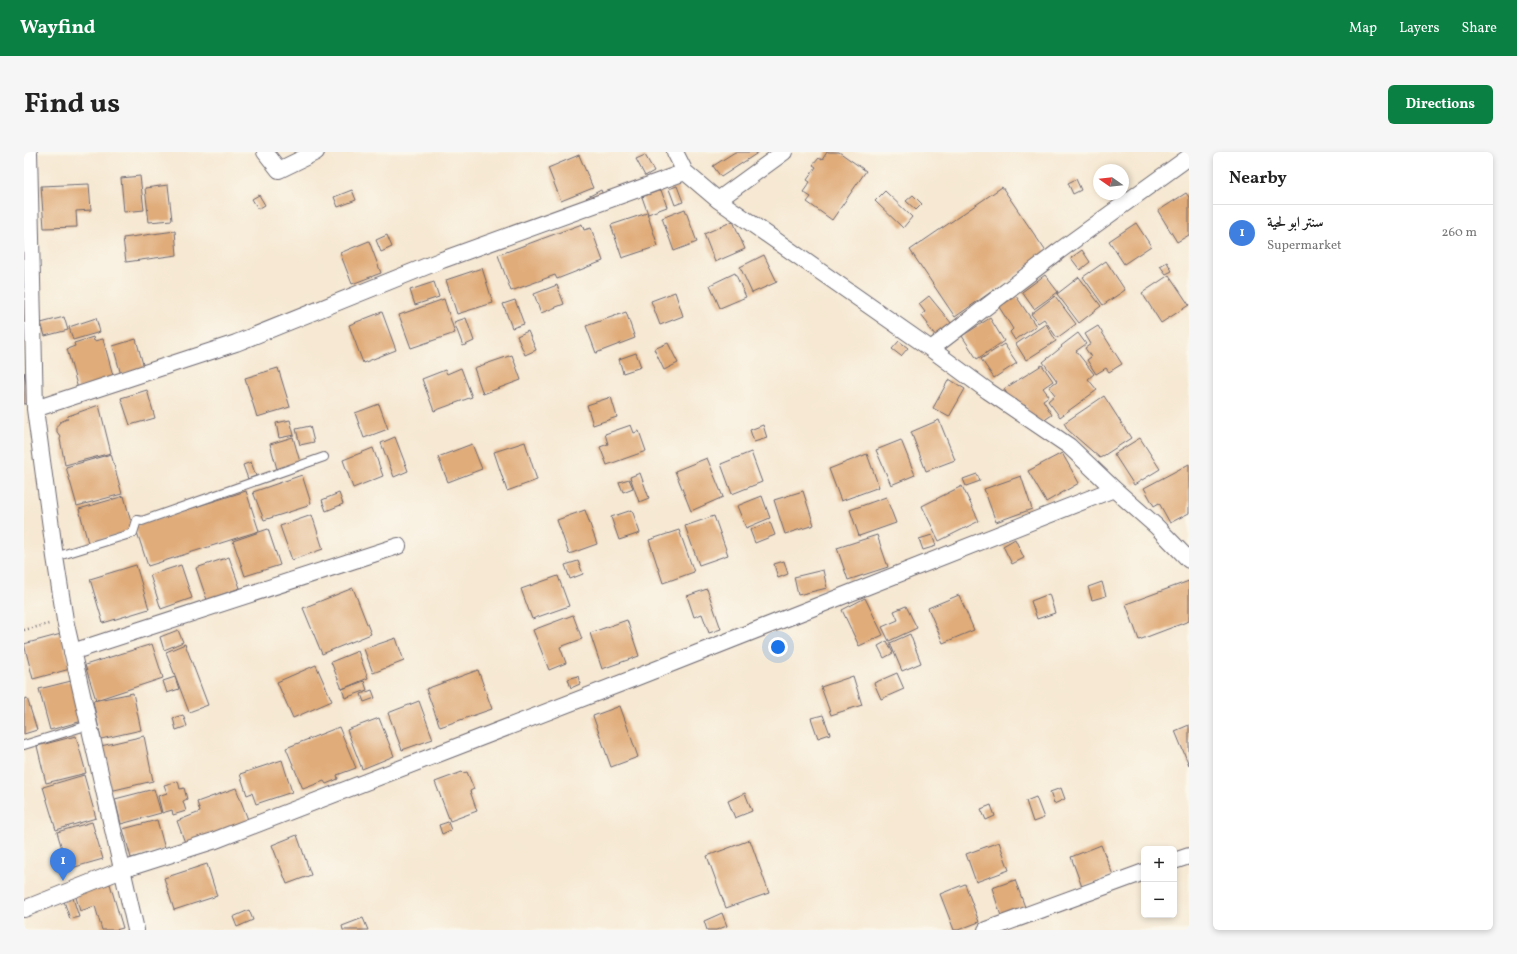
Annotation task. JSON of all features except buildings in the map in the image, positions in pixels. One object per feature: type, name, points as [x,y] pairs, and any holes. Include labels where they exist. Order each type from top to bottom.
[{"type":"street","points":[[28,152],[28,320],[35,409],[55,557],[65,620],[136,930]]},
{"type":"street","points":[[265,152],[280,170],[316,152]]},
{"type":"street","points":[[675,152],[685,172],[718,200],[931,349],[988,391],[1069,446],[1156,526],[1189,560]]},
{"type":"street","points":[[718,200],[784,152]]},
{"type":"street","points":[[931,349],[1059,251],[1189,157]]},
{"type":"street","points":[[35,409],[236,343],[442,260],[685,172]]},
{"type":"street","points":[[24,909],[122,870],[227,835],[625,682],[1114,489]]},
{"type":"street","points":[[72,652],[398,546]]},
{"type":"street","points":[[1177,860],[1189,856]]},
{"type":"street","points":[[986,930],[1020,924],[1141,873]]},
{"type":"lane","points":[[55,557],[133,533],[137,520],[142,521],[324,457]]},
{"type":"lane","points":[[24,745],[89,725]]},
{"type":"path","points":[[24,630],[65,620]]},
{"type":"place","name":"سنتر ابو لحية","points":[[63,881]]}]
